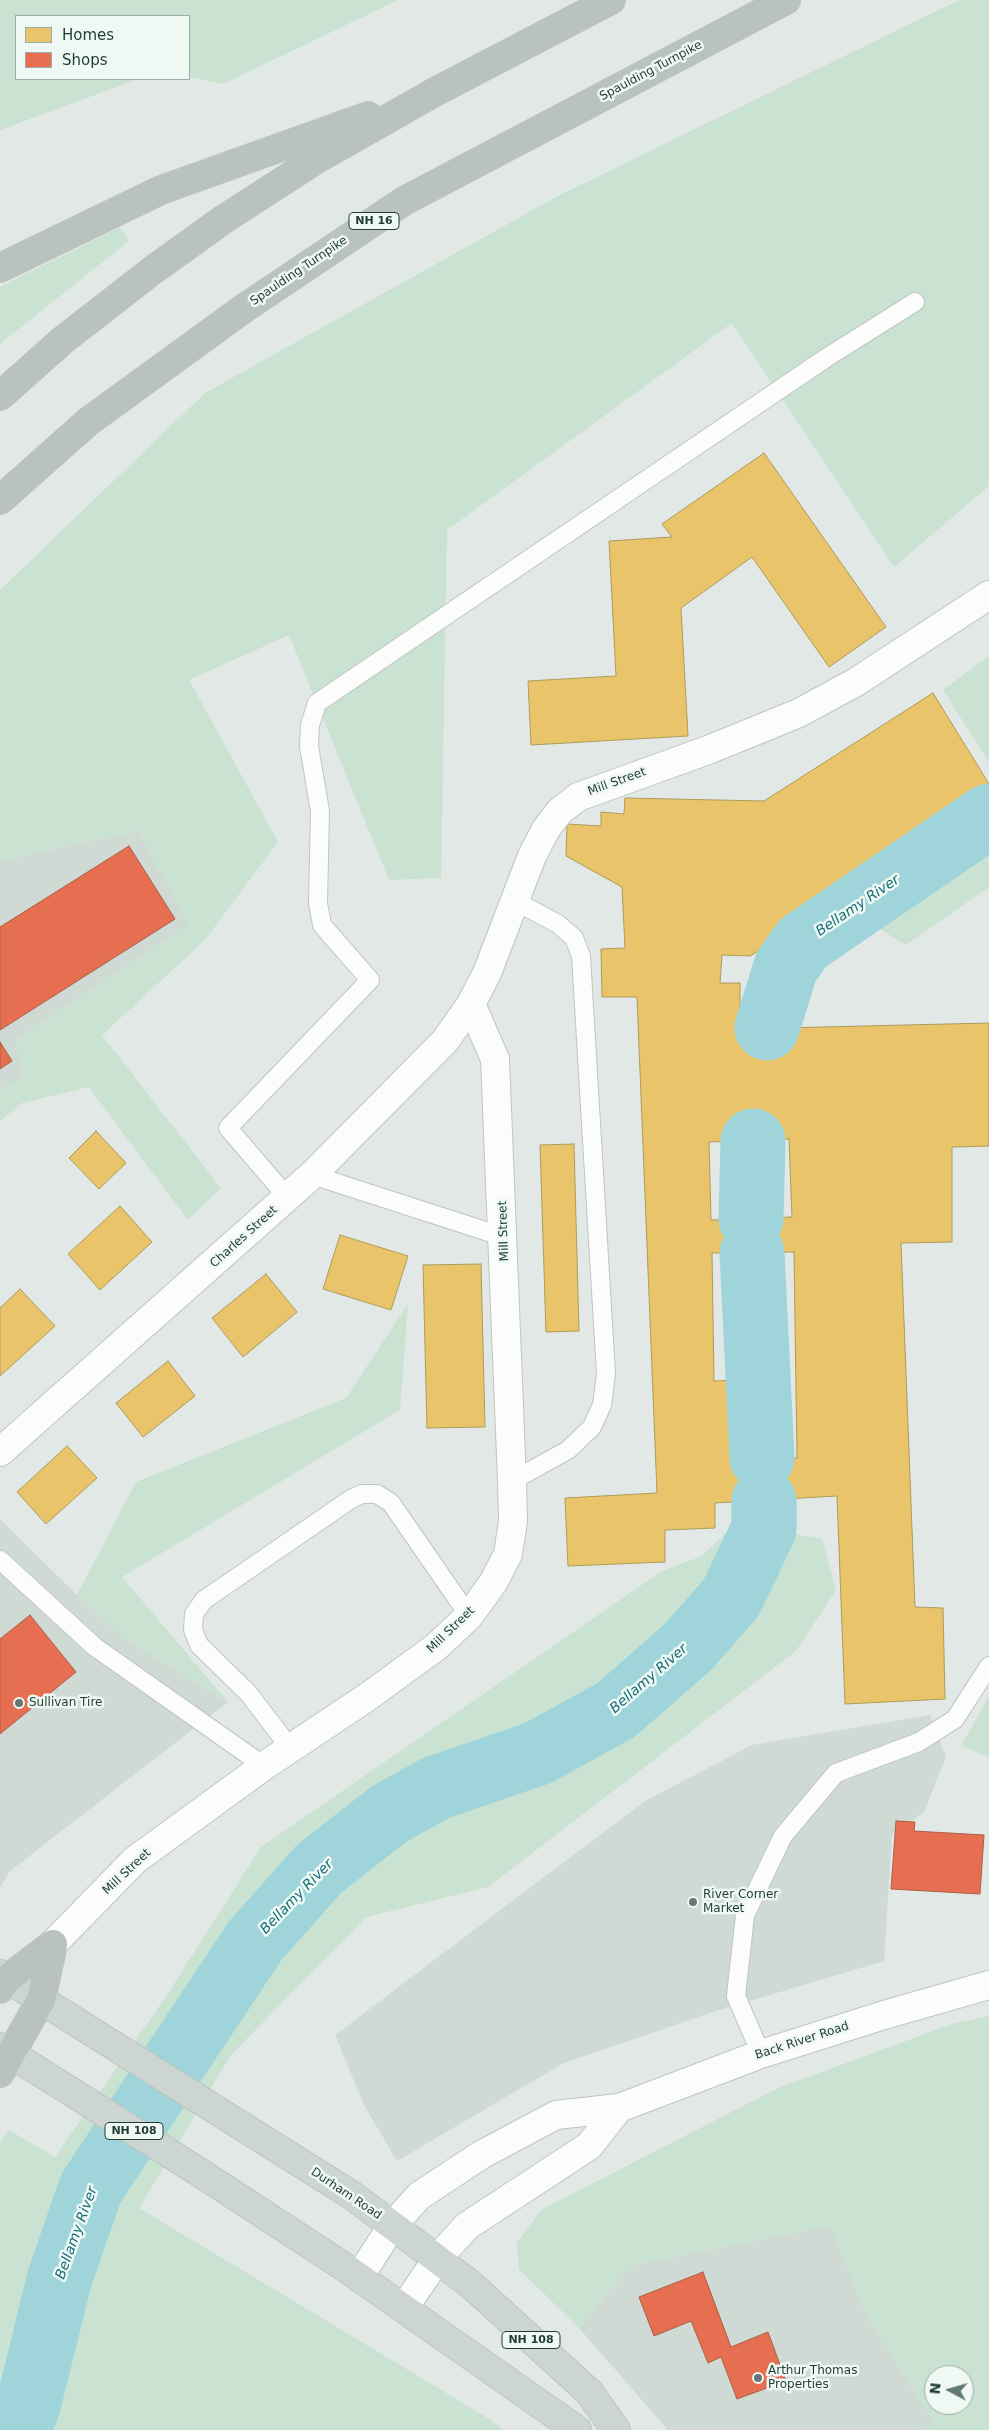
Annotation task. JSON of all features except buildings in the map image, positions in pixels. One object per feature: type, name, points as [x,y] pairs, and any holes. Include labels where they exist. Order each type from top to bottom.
[{"type":"highway","points":[[0,396],[63,340],[153,270],[224,219],[317,160],[433,93],[611,0]]},
{"type":"highway","name":"Spaulding Turnpike","points":[[0,500],[89,421],[243,309],[404,201],[786,0]]},
{"type":"highway","points":[[0,268],[161,190],[433,93]]},
{"type":"highway","points":[[2,1981],[53,1944]]},
{"type":"highway","points":[[4,2058],[41,2000],[53,1944]]},
{"type":"main road","name":"NH 108","points":[[2,1981],[41,2000]]},
{"type":"main road","name":"Durham Road","points":[[41,2000],[230,2121],[353,2196],[469,2283],[589,2392],[616,2430]]},
{"type":"main road","name":"NH 108","points":[[4,2058],[69,2089],[199,2172],[359,2277],[577,2430]]},
{"type":"street","name":"Mill Street","points":[[53,1944],[135,1860],[264,1766],[366,1698],[436,1647],[469,1616],[493,1583],[508,1554],[513,1521],[496,1059],[471,1004],[487,973],[532,856],[546,829],[560,811],[578,797],[708,750],[799,713],[856,682],[989,595]]},
{"type":"street","name":"Charles Street","points":[[0,1452],[288,1198],[445,1041],[471,1004]]},
{"type":"street","name":"Back River Road","points":[[359,2277],[392,2226],[419,2196],[481,2154],[556,2115],[619,2108],[761,2054],[884,2015],[989,1986]]},
{"type":"street","name":"Back River Road","points":[[404,2308],[437,2259],[467,2226],[588,2146],[619,2108]]},
{"type":"lane","points":[[288,1198],[228,1128],[370,980],[322,925],[318,903],[320,811],[309,746],[310,725],[317,702],[818,364],[915,302]]},
{"type":"lane","points":[[512,1481],[568,1450],[592,1427],[602,1405],[606,1374],[582,956],[574,938],[558,924],[514,901]]},
{"type":"lane","points":[[312,1175],[504,1237]]},
{"type":"lane","points":[[290,1748],[249,1694],[199,1645],[193,1630],[194,1614],[204,1600],[351,1499],[362,1494],[377,1494],[391,1503],[469,1616]]},
{"type":"lane","points":[[0,1560],[95,1647],[264,1766]]},
{"type":"lane","points":[[761,2054],[736,1996],[745,1915],[783,1836],[836,1773],[919,1742],[955,1719],[989,1666]]},
{"type":"shaded area","points":[[139,831],[189,925],[16,1040],[23,1078],[0,1091],[0,860]]},
{"type":"shaded area","points":[[0,1519],[77,1595],[129,1641],[228,1702],[10,1871],[0,1888]]},
{"type":"shaded area","points":[[930,1715],[946,1757],[924,1812],[892,1835],[884,1961],[716,2011],[564,2063],[397,2161],[364,2105],[335,2035],[645,1801],[752,1745]]},
{"type":"shaded area","points":[[831,2225],[867,2316],[924,2405],[924,2415],[930,2415],[934,2421],[923,2430],[668,2430],[579,2328],[629,2266]]},
{"type":"green space","points":[[0,0],[398,0],[223,84],[190,77],[190,15],[15,15],[15,80],[135,80],[0,130]]},
{"type":"green space","points":[[959,0],[989,0],[989,486],[894,567],[732,323],[447,530],[441,878],[389,880],[289,635],[189,680],[278,842],[205,940],[102,1035],[221,1188],[188,1220],[89,1087],[22,1103],[0,1121],[0,1091],[23,1077],[16,1040],[189,925],[139,831],[0,860],[0,590],[205,393],[556,197]]},
{"type":"green space","points":[[120,227],[129,241],[0,344],[0,287]]},
{"type":"green space","points":[[989,656],[989,762],[943,690]]},
{"type":"green space","points":[[989,820],[989,887],[906,945],[847,909]]},
{"type":"green space","points":[[408,1304],[400,1410],[122,1577],[228,1702],[129,1641],[77,1595],[136,1482],[346,1398]]},
{"type":"green space","points":[[736,1523],[822,1539],[836,1590],[796,1651],[488,1887],[366,1917],[231,2055],[139,2208],[486,2417],[504,2430],[0,2430],[0,2143],[9,2130],[55,2157],[167,1995],[261,1847],[662,1571],[702,1556]]},
{"type":"green space","points":[[989,1696],[989,1757],[961,1746]]},
{"type":"green space","points":[[989,2016],[989,2430],[923,2430],[934,2421],[930,2415],[974,2415],[974,2365],[924,2365],[924,2405],[867,2316],[830,2226],[629,2266],[579,2328],[519,2269],[517,2243],[541,2210],[778,2088],[952,2024]]},
{"type":"waterway","name":"Bellamy River","points":[[767,1028],[786,967],[803,943],[989,816]]},
{"type":"waterway","name":"Bellamy River","points":[[751,1219],[753,1141]]},
{"type":"waterway","name":"Bellamy River","points":[[752,1253],[762,1458]]},
{"type":"waterway","name":"Bellamy River","points":[[17,2430],[28,2406],[60,2277],[91,2188],[255,1941],[319,1869],[389,1814],[436,1788],[538,1753],[616,1710],[688,1647],[731,1598],[764,1529],[764,1501]]},
{"type":"place","name":"Sullivan Tire","points":[[19,1703]]},
{"type":"place","name":"River Corner Market","points":[[693,1902]]},
{"type":"place","name":"Arthur Thomas Properties","points":[[758,2378]]}]
